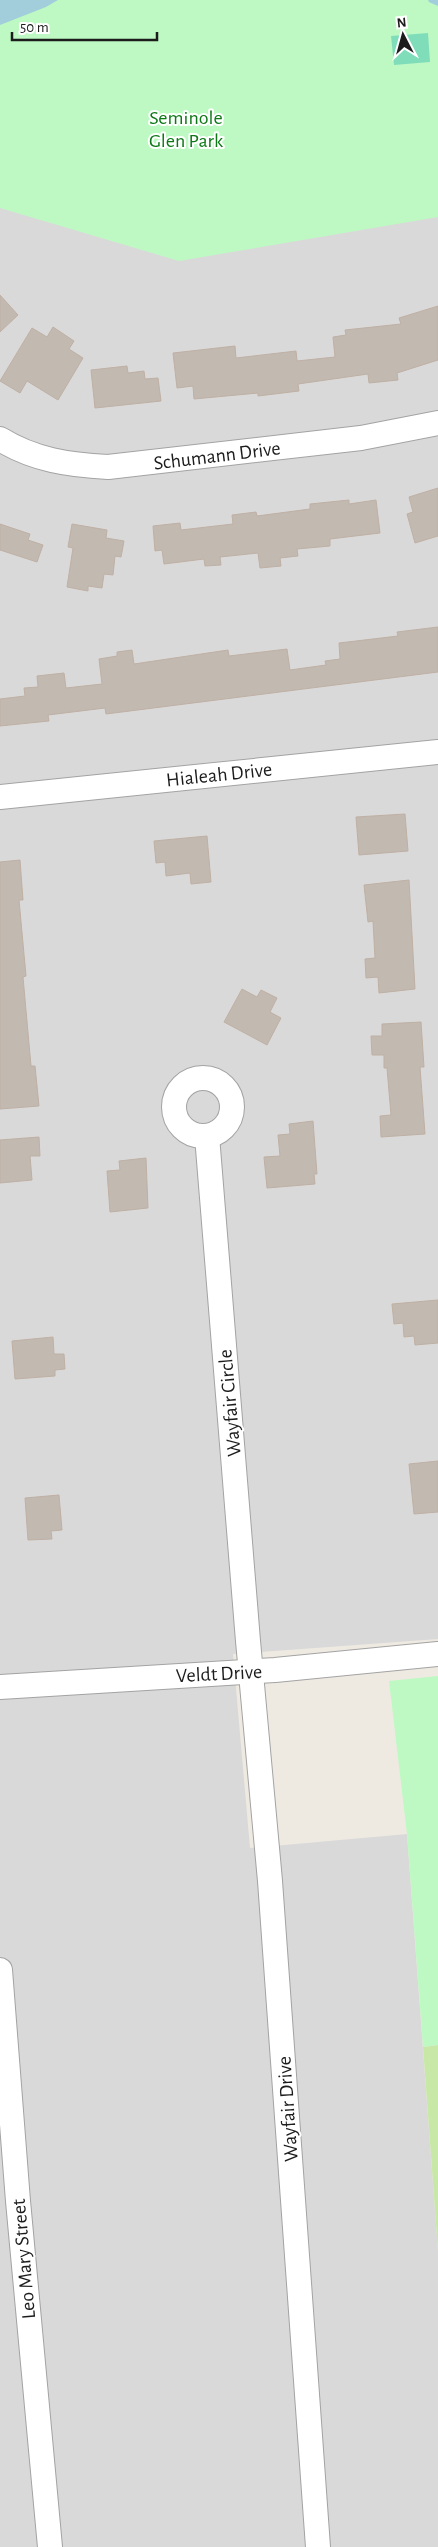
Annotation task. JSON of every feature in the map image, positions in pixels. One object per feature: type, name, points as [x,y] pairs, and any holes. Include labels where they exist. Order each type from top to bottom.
[{"type":"street","name":"Schumann Drive","points":[[0,439],[44,460],[74,465],[108,467],[361,438],[438,423]]},
{"type":"street","name":"Hialeah Drive","points":[[0,797],[438,752]]},
{"type":"street","name":"Wayfair Circle","points":[[207,1136],[250,1671]]},
{"type":"street","name":"Veldt Drive","points":[[0,1686],[250,1671],[438,1654]]},
{"type":"street","name":"Wayfair Drive","points":[[250,1671],[270,1881],[318,2547]]},
{"type":"street","name":"Leo Mary Street","points":[[0,1970],[9,2205],[50,2547]]},
{"type":"shaded area","points":[[0,0],[438,0],[438,1639],[233,1654],[250,1848],[407,1834],[438,2251],[438,2547],[0,2547]]},
{"type":"green space","name":"Seminole Glen Park","points":[[0,0],[438,0],[438,217],[179,261],[0,208]]},
{"type":"green space","points":[[428,33],[430,62],[394,65],[391,36]]},
{"type":"green space","points":[[438,1676],[438,2045],[423,2047],[407,1834],[389,1681]]},
{"type":"green space","points":[[438,2045],[438,2251],[423,2047]]},
{"type":"water","points":[[0,0],[58,0],[46,7],[0,25]]},
{"type":"building","points":[[0,295],[18,315],[0,332]]},
{"type":"building","points":[[438,306],[438,360],[397,373],[398,380],[369,383],[368,374],[298,384],[299,391],[258,396],[258,393],[194,399],[193,386],[177,388],[173,353],[235,346],[236,358],[296,351],[297,361],[335,357],[333,337],[346,335],[345,330],[401,324],[399,318]]},
{"type":"building","points":[[53,327],[74,341],[69,349],[83,358],[58,400],[27,381],[20,393],[0,381],[32,328],[47,337]]},
{"type":"building","points":[[127,366],[128,373],[144,371],[145,379],[158,378],[161,401],[95,408],[91,370]]},
{"type":"building","points":[[438,488],[438,536],[415,543],[407,514],[413,512],[409,497]]},
{"type":"building","points":[[349,500],[349,504],[376,500],[380,533],[330,539],[330,546],[297,549],[298,556],[280,558],[281,566],[260,568],[258,553],[220,557],[221,565],[205,566],[204,559],[164,564],[162,550],[155,551],[153,526],[180,523],[181,530],[233,524],[232,515],[256,512],[257,516],[310,509],[310,504]]},
{"type":"building","points":[[0,524],[30,534],[28,540],[43,545],[37,562],[0,550]]},
{"type":"building","points":[[72,524],[107,530],[106,538],[124,541],[121,557],[115,556],[113,575],[104,574],[102,588],[88,586],[88,591],[67,587],[73,548],[68,547]]},
{"type":"building","points":[[438,627],[438,672],[106,714],[105,708],[48,715],[49,721],[0,726],[0,699],[25,696],[24,688],[38,687],[37,676],[64,673],[66,688],[102,684],[99,659],[117,656],[117,652],[132,650],[134,664],[228,650],[229,656],[287,649],[290,670],[326,665],[325,661],[340,659],[339,643],[398,636],[397,632]]},
{"type":"building","points":[[405,814],[408,851],[359,855],[356,817]]},
{"type":"building","points":[[207,836],[211,882],[191,884],[190,873],[166,876],[165,862],[156,863],[154,841]]},
{"type":"building","points":[[20,860],[23,900],[19,900],[26,976],[23,977],[31,1066],[35,1066],[39,1106],[0,1109],[0,862]]},
{"type":"building","points":[[409,880],[415,989],[379,993],[378,977],[366,978],[365,959],[375,958],[373,921],[368,922],[364,885]]},
{"type":"building","points":[[242,989],[257,997],[261,990],[277,998],[270,1012],[281,1018],[267,1045],[224,1022]]},
{"type":"building","points":[[421,1022],[424,1067],[420,1067],[425,1134],[381,1137],[380,1116],[391,1115],[387,1068],[384,1068],[384,1055],[372,1055],[371,1036],[382,1036],[382,1024]]},
{"type":"building","points":[[313,1121],[317,1174],[314,1174],[315,1184],[267,1188],[264,1157],[280,1156],[278,1135],[290,1134],[289,1124]]},
{"type":"building","points":[[39,1137],[40,1156],[30,1156],[32,1180],[0,1183],[0,1140]]},
{"type":"building","points":[[146,1158],[148,1208],[110,1212],[107,1171],[120,1170],[119,1161]]},
{"type":"building","points":[[438,1300],[438,1343],[415,1345],[414,1336],[404,1337],[403,1323],[394,1324],[392,1304]]},
{"type":"building","points":[[53,1337],[54,1354],[64,1354],[65,1369],[55,1370],[55,1376],[15,1379],[12,1341]]},
{"type":"building","points":[[438,1461],[438,1512],[414,1514],[409,1464]]},
{"type":"building","points":[[59,1495],[62,1530],[51,1531],[52,1539],[28,1540],[25,1498]]},
{"type":"waterway","points":[[431,0],[438,3]]}]
